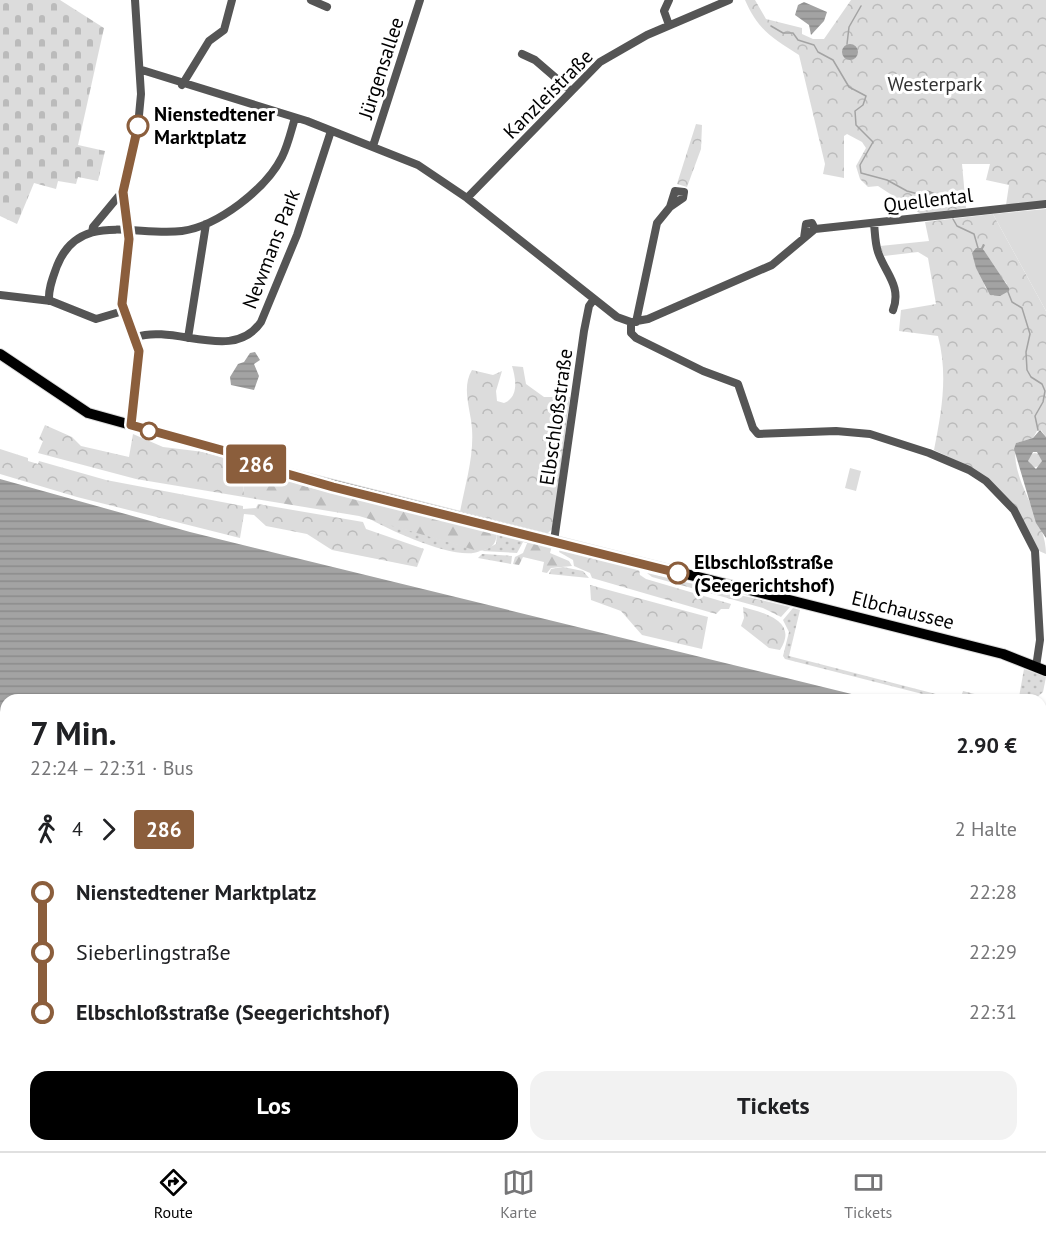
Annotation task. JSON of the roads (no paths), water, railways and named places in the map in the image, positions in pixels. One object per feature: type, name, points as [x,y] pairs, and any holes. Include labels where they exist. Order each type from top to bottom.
[{"type":"main road","name":"Elbchaussee","points":[[0,354],[83,410],[225,451],[270,469],[310,481],[994,652],[1041,669]]},
{"type":"street","points":[[131,425],[139,357],[136,338],[123,311],[129,231],[123,192],[138,126],[141,70],[135,0]]},
{"type":"street","points":[[182,85],[208,41],[224,30],[232,0]]},
{"type":"street","points":[[311,0],[327,7]]},
{"type":"street","name":"Jürgensallee","points":[[373,146],[420,0]]},
{"type":"street","points":[[669,0],[664,11],[669,26]]},
{"type":"street","name":"Kanzleistraße","points":[[467,198],[609,56],[669,26],[729,0]]},
{"type":"street","points":[[522,54],[543,66],[572,92]]},
{"type":"street","points":[[141,70],[182,85],[295,118],[373,146],[426,169],[467,198],[617,317],[633,322]]},
{"type":"street","points":[[49,301],[51,283],[66,248],[75,240],[92,232],[182,231],[206,224],[224,215],[249,195],[275,167],[284,153],[295,118]]},
{"type":"street","name":"Newmans Park","points":[[136,338],[150,335],[233,341],[244,338],[258,327],[295,243],[331,131]]},
{"type":"street","points":[[92,232],[93,227],[123,192]]},
{"type":"street","name":"Quellental","points":[[633,322],[648,319],[772,265],[804,238],[806,224],[812,223],[815,229],[1046,204]]},
{"type":"street","points":[[670,207],[657,223],[631,333],[636,338],[703,371],[738,384],[753,428],[758,434],[852,432],[885,438],[935,455],[978,475],[996,489],[1014,510],[1035,551],[1041,669]]},
{"type":"street","points":[[874,223],[878,251],[892,277],[895,290],[893,310]]},
{"type":"street","points":[[188,338],[206,224]]},
{"type":"street","points":[[0,295],[49,301],[96,319],[123,311]]},
{"type":"street","name":"Elbschloßstraße","points":[[554,541],[584,331],[589,306],[594,299]]},
{"type":"waterway","points":[[847,44],[849,27],[861,6]]},
{"type":"waterway","points":[[771,26],[783,33],[793,33],[798,40],[814,45],[818,52],[833,60],[849,87],[866,96],[863,105],[855,111],[856,125],[873,142],[860,165],[861,173],[887,180],[918,194],[921,202],[931,200]]},
{"type":"waterway","points":[[940,202],[946,203]]},
{"type":"waterway","points":[[953,219],[957,226],[974,234],[978,248]]},
{"type":"waterway","points":[[1008,292],[1012,302],[1022,308],[1030,334],[1026,352],[1027,370],[1031,377],[1042,384],[1045,391],[1043,402],[1035,416],[1038,430]]},
{"type":"place","name":"Nienstedtener Marktplatz","points":[[138,126]]},
{"type":"place","name":"Elbschloßstraße (Seegerichtshof)","points":[[678,573]]},
{"type":"park label","name":"Westerpark","points":[[935,84]]}]
